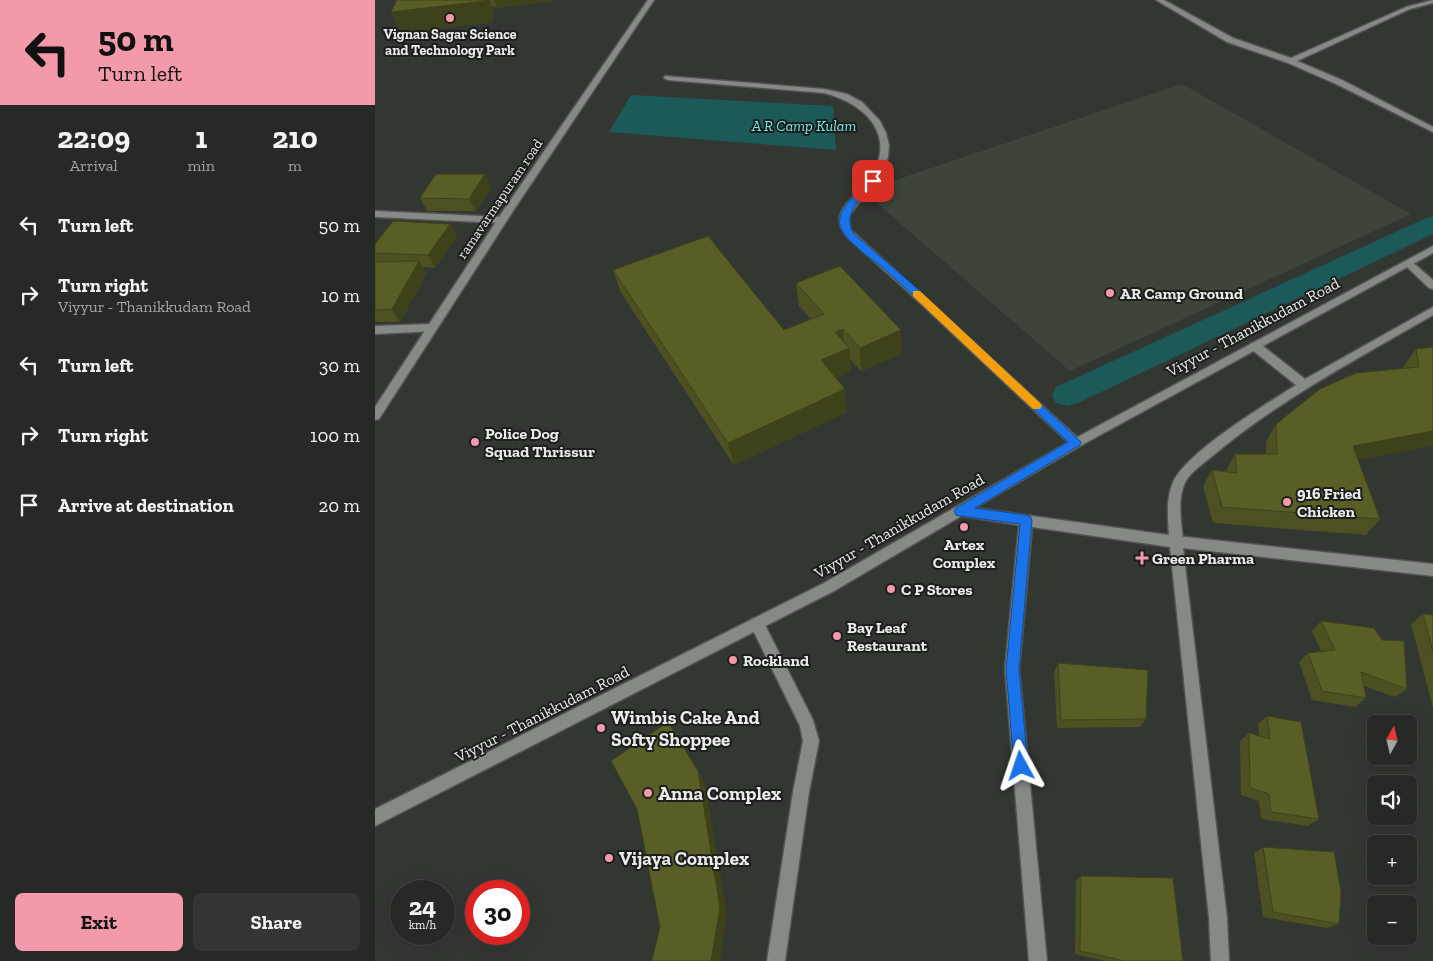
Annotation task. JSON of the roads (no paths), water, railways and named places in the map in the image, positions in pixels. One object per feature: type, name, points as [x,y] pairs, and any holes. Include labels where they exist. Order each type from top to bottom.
[{"type":"street","name":"ramavarmapuram road","points":[[375,416],[502,220],[651,0]]},
{"type":"street","points":[[1159,0],[1230,40],[1291,61],[1339,82],[1433,130]]},
{"type":"street","points":[[1291,61],[1408,8],[1433,0]]},
{"type":"street","points":[[668,78],[824,91],[849,98],[874,117],[883,132],[885,147],[873,181],[849,208],[844,218],[845,226],[851,236],[908,286],[1076,442]]},
{"type":"street","points":[[375,214],[502,220]]},
{"type":"street","name":"Viyyur - Thanikkudam Road","points":[[375,818],[829,587],[1076,442],[1433,249]]},
{"type":"street","points":[[1408,263],[1433,286]]},
{"type":"street","points":[[1220,961],[1219,918],[1176,542],[1174,501],[1178,484],[1185,471],[1225,438],[1304,385],[1433,310]]},
{"type":"street","points":[[375,330],[431,328]]},
{"type":"street","points":[[1255,346],[1304,385]]},
{"type":"street","points":[[960,511],[1176,542],[1433,570]]},
{"type":"street","points":[[1026,520],[1012,669],[1038,961]]},
{"type":"street","points":[[757,624],[808,725],[811,741],[801,792],[776,961]]},
{"type":"water","name":"A R Camp Kulam","points":[[631,95],[833,106],[836,150],[609,132]]},
{"type":"waterway","points":[[1067,395],[1433,224]]},
{"type":"place","name":"Vignan Sagar Science and Technology Park","points":[[450,18]]},
{"type":"place","name":"AR Camp Ground","points":[[1110,293]]},
{"type":"place","name":"Police Dog Squad Thrissur","points":[[475,442]]},
{"type":"place","name":"916 Fried Chicken","points":[[1287,502]]},
{"type":"place","name":"Artex Complex","points":[[964,527]]},
{"type":"place","name":"Green Pharma","points":[[1142,558]]},
{"type":"place","name":"C P Stores","points":[[891,589]]},
{"type":"place","name":"Bay Leaf Restaurant","points":[[837,636]]},
{"type":"place","name":"Rockland","points":[[733,660]]},
{"type":"place","name":"Wimbis Cake And Softy Shoppee","points":[[601,728]]},
{"type":"place","name":"Anna Complex","points":[[648,793]]},
{"type":"place","name":"Vijaya Complex","points":[[609,858]]}]
